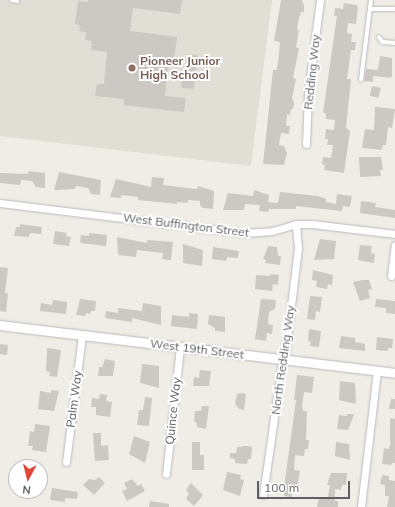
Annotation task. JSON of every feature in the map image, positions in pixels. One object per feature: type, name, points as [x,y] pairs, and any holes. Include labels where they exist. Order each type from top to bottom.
[{"type":"main road","name":"West 19th Street","points":[[0,325],[395,373]]},
{"type":"street","name":"Redding Way","points":[[306,144],[308,94],[320,0]]},
{"type":"street","name":"West Buffington Street","points":[[0,203],[245,233],[272,231],[296,224],[395,234]]},
{"type":"street","name":"North Redding Way","points":[[263,495],[298,248],[296,224]]},
{"type":"street","points":[[391,276],[395,245]]},
{"type":"street","name":"Palm Way","points":[[66,462],[82,335]]},
{"type":"street","name":"Quince Way","points":[[166,474],[180,347]]},
{"type":"street","points":[[361,507],[377,371]]},
{"type":"lane","points":[[12,0],[17,1]]},
{"type":"lane","points":[[361,80],[371,0]]},
{"type":"lane","points":[[370,9],[395,9]]},
{"type":"lane","points":[[379,37],[383,42],[395,43]]},
{"type":"shaded area","name":"Pioneer Junior High School","points":[[0,0],[272,0],[251,166],[0,136]]},
{"type":"building","points":[[88,0],[182,0],[180,14],[133,8],[130,31],[177,37],[174,60],[169,59],[165,96],[186,98],[184,112],[124,105],[124,99],[95,96],[97,84],[104,84],[107,52],[91,50],[92,41],[85,40],[86,32],[79,31],[80,25],[75,24],[78,1],[88,2]]},
{"type":"building","points":[[281,0],[302,0],[304,6],[304,12],[301,12],[297,30],[299,30],[296,47],[299,48],[293,78],[296,79],[292,98],[294,103],[290,115],[287,114],[286,126],[290,126],[289,134],[281,133],[279,145],[284,146],[287,153],[284,165],[263,164],[273,70],[277,70],[279,53],[280,42],[274,41]]},
{"type":"building","points":[[344,3],[357,5],[358,8],[356,24],[348,23],[347,33],[352,34],[351,42],[356,42],[355,50],[351,50],[347,79],[351,79],[346,128],[350,131],[344,173],[324,170],[325,165],[322,164],[323,157],[331,158],[333,145],[327,145],[328,139],[325,139],[326,129],[334,130],[335,120],[326,119],[326,113],[323,113],[337,16],[334,16],[335,8],[343,9]]},
{"type":"building","points":[[186,54],[198,55],[194,89],[182,88],[181,84]]},
{"type":"building","points":[[380,56],[392,58],[392,76],[390,78],[373,76],[373,82],[364,81],[366,69],[378,70]]},
{"type":"building","points":[[372,86],[381,88],[379,98],[370,96]]},
{"type":"building","points":[[375,107],[395,109],[392,128],[388,127],[386,145],[383,145],[382,150],[362,148],[365,129],[374,130]]},
{"type":"building","points":[[359,157],[381,157],[383,170],[380,170],[381,176],[360,177]]},
{"type":"building","points":[[29,171],[45,173],[45,188],[36,187],[32,181],[21,180],[20,185],[0,183],[0,173],[28,174]]},
{"type":"building","points":[[59,172],[101,180],[100,195],[91,194],[88,188],[76,186],[75,189],[54,190]]},
{"type":"building","points":[[152,177],[164,178],[163,185],[197,189],[198,186],[214,191],[213,209],[203,208],[200,205],[200,201],[188,200],[188,203],[177,202],[177,204],[138,200],[138,197],[121,195],[121,198],[110,197],[116,179],[151,187]]},
{"type":"building","points":[[254,190],[269,195],[268,202],[278,203],[280,192],[318,196],[326,199],[326,202],[336,204],[337,194],[352,196],[350,207],[343,206],[342,211],[296,206],[296,209],[269,209],[268,212],[259,211],[260,205],[245,204],[244,210],[223,210],[228,193],[253,196]]},
{"type":"building","points":[[361,201],[376,203],[375,207],[395,210],[395,218],[360,213]]},
{"type":"building","points":[[20,224],[42,227],[41,234],[30,233],[29,237],[14,236],[16,227],[20,227]]},
{"type":"building","points":[[55,231],[67,233],[66,236],[71,237],[69,246],[53,244]]},
{"type":"building","points":[[89,233],[107,235],[106,246],[80,243],[81,235],[89,236]]},
{"type":"building","points":[[117,237],[147,243],[147,240],[173,242],[171,260],[162,259],[163,253],[137,250],[136,257],[118,255]]},
{"type":"building","points":[[320,239],[336,241],[334,259],[314,260]]},
{"type":"building","points":[[183,244],[203,250],[202,266],[183,263]]},
{"type":"building","points":[[360,245],[372,246],[371,253],[375,254],[374,263],[358,260]]},
{"type":"building","points":[[268,246],[277,247],[278,256],[281,256],[280,265],[265,263],[266,260],[263,259]]},
{"type":"building","points":[[213,247],[239,251],[238,258],[227,257],[226,261],[212,259]]},
{"type":"building","points":[[0,267],[8,268],[5,293],[8,293],[6,312],[0,311]]},
{"type":"building","points":[[313,270],[333,275],[332,285],[328,284],[327,289],[316,287],[317,281],[312,280]]},
{"type":"building","points":[[270,274],[279,275],[278,285],[273,284],[272,291],[255,289],[256,275],[270,276]]},
{"type":"building","points":[[369,280],[372,289],[368,290],[370,298],[360,301],[353,282]]},
{"type":"building","points":[[310,296],[322,297],[320,312],[316,311],[315,320],[307,319]]},
{"type":"building","points":[[80,299],[96,301],[95,311],[91,311],[90,314],[86,313],[86,316],[76,315]]},
{"type":"building","points":[[261,299],[276,300],[275,309],[269,312],[268,324],[273,325],[272,334],[267,333],[266,341],[255,339]]},
{"type":"building","points":[[376,299],[395,301],[395,314],[386,313],[386,308],[375,307]]},
{"type":"building","points":[[53,300],[67,302],[66,314],[40,311],[41,303],[52,305]]},
{"type":"building","points":[[143,303],[161,306],[161,325],[132,318],[132,322],[105,318],[106,311],[118,313],[118,308],[142,311]]},
{"type":"building","points":[[189,313],[198,314],[197,329],[171,326],[172,315],[189,317]]},
{"type":"building","points":[[209,315],[225,317],[225,332],[215,331],[215,328],[208,324]]},
{"type":"building","points":[[309,329],[321,331],[319,347],[310,346],[311,342],[308,341]]},
{"type":"building","points":[[341,336],[355,338],[355,342],[365,344],[365,351],[339,348]]},
{"type":"building","points":[[377,337],[393,339],[392,348],[388,348],[388,351],[376,350]]},
{"type":"building","points":[[0,344],[8,345],[7,355],[0,354]]},
{"type":"building","points":[[47,348],[61,350],[57,377],[49,376],[50,372],[46,371]]},
{"type":"building","points":[[105,359],[115,361],[113,376],[98,376],[99,367],[102,367]]},
{"type":"building","points":[[142,364],[159,366],[159,388],[140,383]]},
{"type":"building","points":[[200,370],[211,371],[209,386],[193,386],[194,377],[199,378]]},
{"type":"building","points":[[297,375],[314,377],[312,393],[304,392],[302,406],[303,411],[307,411],[306,440],[309,440],[308,449],[305,449],[304,456],[295,455],[294,470],[300,471],[296,493],[292,493],[292,497],[284,496],[284,487],[296,400],[294,400]]},
{"type":"building","points":[[340,381],[355,383],[356,404],[339,400]]},
{"type":"building","points":[[51,390],[59,391],[54,411],[38,409],[40,391],[51,393]]},
{"type":"building","points":[[100,394],[107,395],[106,401],[112,402],[110,417],[96,415],[96,407],[91,407],[92,398],[99,399]]},
{"type":"building","points":[[237,394],[246,394],[244,410],[239,409],[235,404]]},
{"type":"building","points":[[145,397],[152,398],[149,426],[137,425],[139,410],[143,410]]},
{"type":"building","points":[[391,399],[395,399],[395,409],[389,409]]},
{"type":"building","points":[[202,406],[209,406],[206,429],[197,427],[197,423],[194,422],[195,411],[201,411]]},
{"type":"building","points":[[347,414],[354,414],[348,430],[337,429],[339,415],[347,416]]},
{"type":"building","points":[[390,418],[395,419],[395,463],[392,463],[391,465],[382,464],[384,448],[389,449],[390,445]]},
{"type":"building","points":[[35,424],[50,426],[46,452],[32,450],[33,446],[28,446],[30,431],[34,432]]},
{"type":"building","points":[[93,433],[101,433],[101,446],[108,445],[109,460],[95,461]]},
{"type":"building","points":[[134,436],[150,442],[145,463],[129,454]]},
{"type":"building","points":[[192,442],[200,442],[200,455],[204,455],[204,470],[192,470]]},
{"type":"building","points":[[336,442],[349,444],[350,460],[335,456]]},
{"type":"building","points":[[237,447],[252,447],[251,459],[248,459],[247,464],[235,463],[235,459],[230,458],[230,453],[236,453]]},
{"type":"building","points":[[227,472],[241,475],[240,479],[244,480],[240,496],[223,490]]},
{"type":"building","points":[[331,473],[347,473],[346,485],[342,485],[341,490],[335,489],[335,501],[338,501],[338,507],[317,507],[319,497],[328,497],[330,485],[327,485]]},
{"type":"building","points":[[382,475],[389,476],[389,480],[395,481],[395,507],[387,507],[389,496],[385,496],[385,485],[380,484]]},
{"type":"building","points":[[99,477],[105,483],[94,495],[83,485],[89,479],[95,480]]},
{"type":"building","points":[[132,479],[138,486],[141,484],[145,491],[127,501],[122,491],[127,489],[124,483]]},
{"type":"building","points":[[191,483],[203,495],[194,506],[186,499],[189,493],[186,490]]},
{"type":"building","points":[[52,488],[78,492],[77,499],[65,498],[65,502],[50,500]]},
{"type":"building","points":[[150,501],[169,504],[169,507],[149,507]]},
{"type":"place","name":"Pioneer Junior High School","points":[[132,68]]}]
